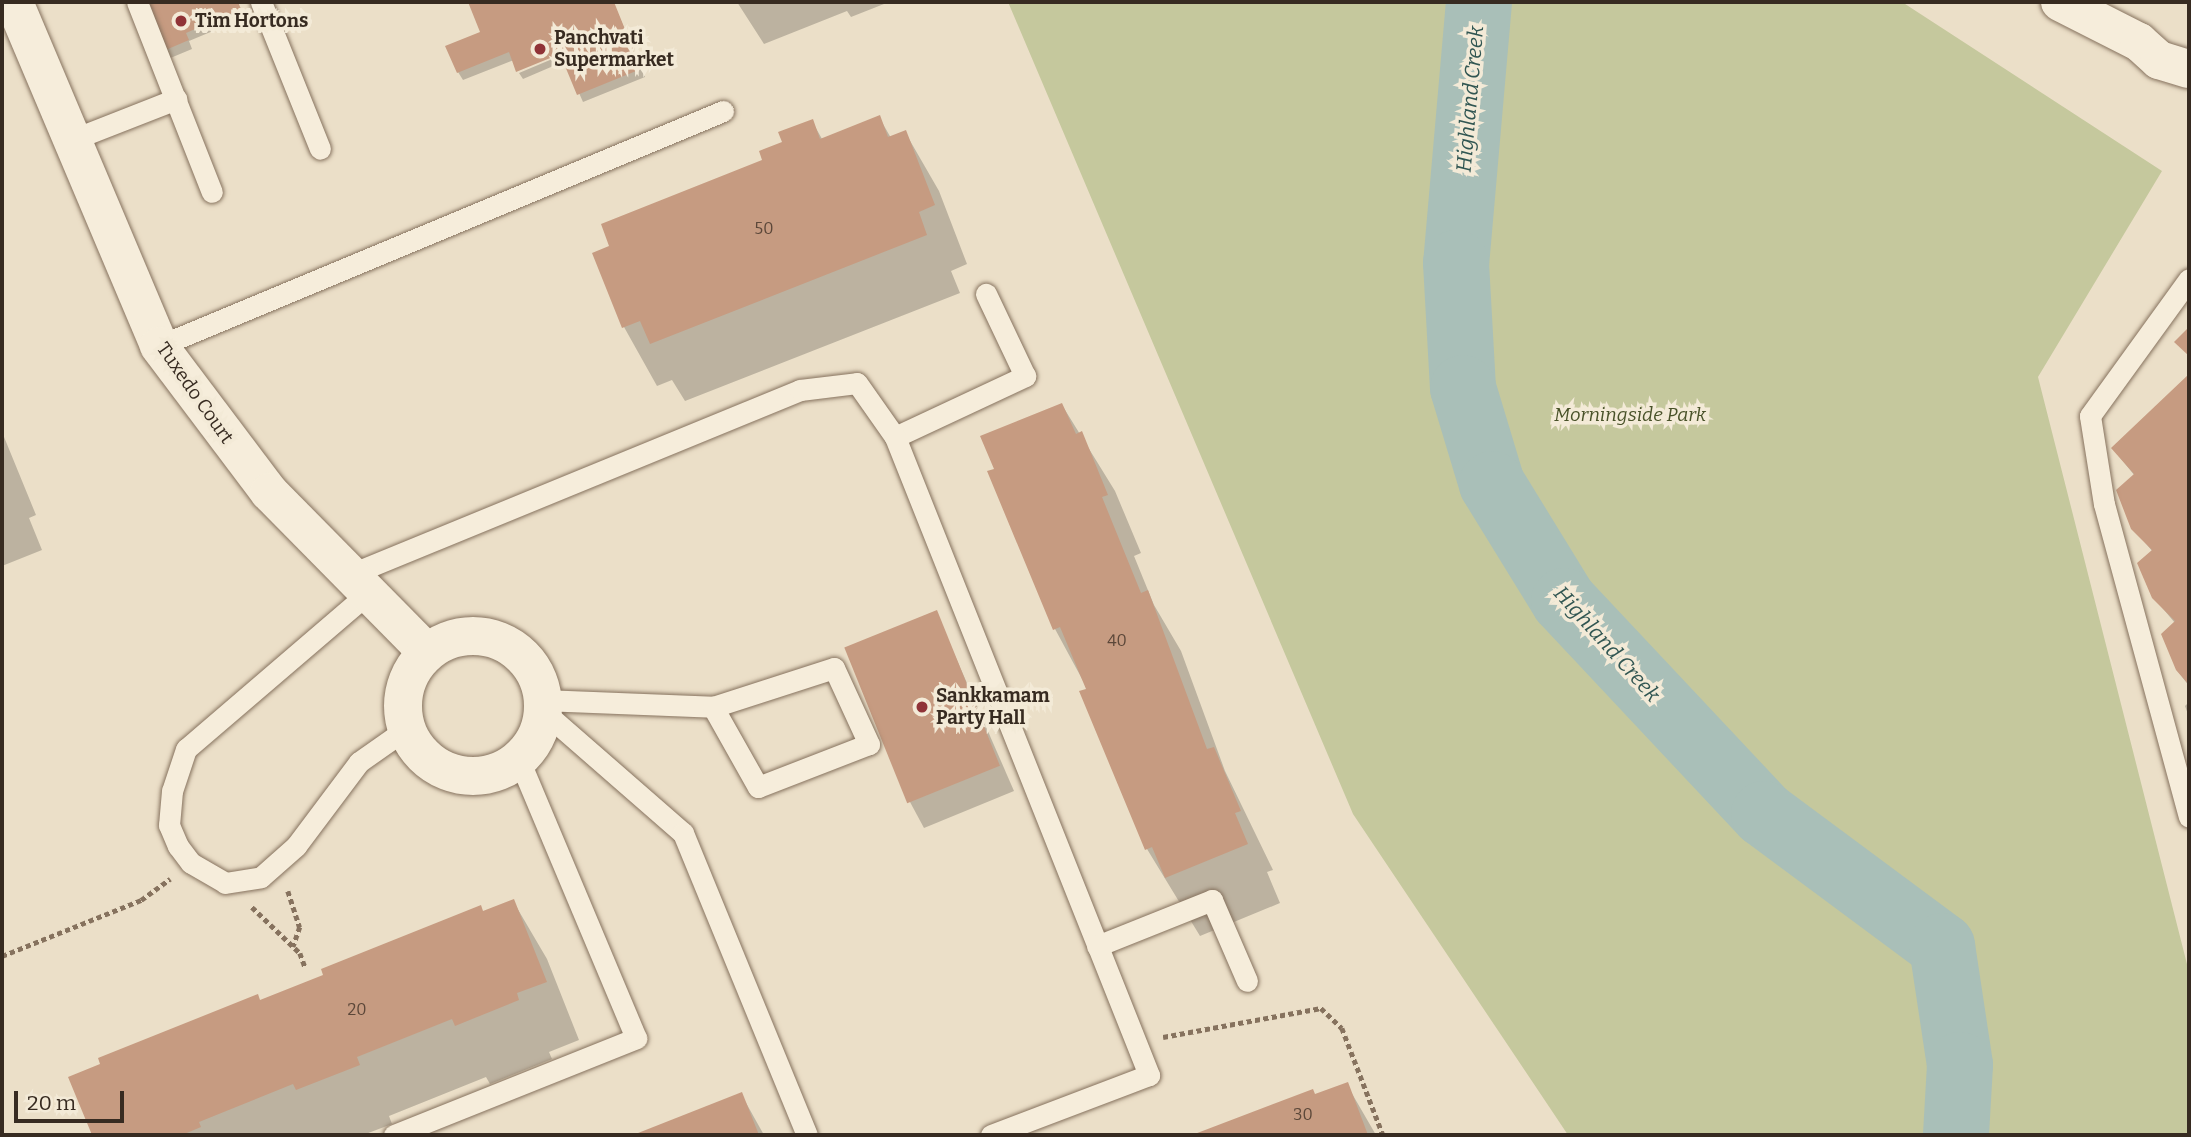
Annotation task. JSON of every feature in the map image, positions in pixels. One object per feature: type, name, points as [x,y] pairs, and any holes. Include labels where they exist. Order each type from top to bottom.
[{"type":"street","name":"Tuxedo Court","points":[[14,2],[159,346],[269,492],[427,652]]},
{"type":"street","points":[[2065,3],[2139,42],[2159,60],[2189,69]]},
{"type":"street","points":[[2139,42],[2166,39],[2189,46]]},
{"type":"street","points":[[464,637],[505,643],[526,660],[540,684],[542,705],[536,738],[519,760],[495,774],[467,777],[441,769],[419,753],[406,729],[402,701],[410,674],[427,652],[450,639],[464,637]]},
{"type":"lane","points":[[137,2],[212,192]]},
{"type":"lane","points":[[261,2],[320,149]]},
{"type":"lane","points":[[74,139],[176,99]]},
{"type":"lane","points":[[159,346],[723,111]]},
{"type":"lane","points":[[2189,279],[2090,416],[2104,504],[2189,817]]},
{"type":"lane","points":[[895,438],[1025,376],[986,294]]},
{"type":"lane","points":[[406,729],[359,762],[290,853],[261,877],[225,883],[191,863],[178,846],[169,825],[175,771],[186,749],[358,585],[800,390],[857,383],[895,438],[1149,1075],[991,1135]]},
{"type":"lane","points":[[542,705],[713,707],[834,668],[869,744],[758,787],[713,707]]},
{"type":"lane","points":[[542,705],[683,833],[807,1135]]},
{"type":"lane","points":[[394,1135],[636,1038],[519,760]]},
{"type":"lane","points":[[1097,946],[1212,900],[1247,981]]},
{"type":"path","points":[[2,956],[141,900],[171,878]]},
{"type":"path","points":[[286,887],[300,928],[293,947]]},
{"type":"path","points":[[251,906],[293,947],[305,967]]},
{"type":"path","points":[[1135,1040],[1321,1008],[1342,1028],[1383,1135]]},
{"type":"green space","name":"Morningside Park","points":[[1008,2],[1902,2],[2162,171],[2038,377],[2189,972],[2189,1135],[1568,1135],[1353,814]]},
{"type":"building","name":"Tim Hortons","points":[[141,2],[238,2],[241,9],[186,33],[189,40],[161,52]]},
{"type":"building","name":"Panchvati Supermarket","points":[[468,2],[614,2],[641,69],[577,95],[560,54],[516,72],[509,52],[457,73],[445,46],[480,32]]},
{"type":"building","points":[[880,115],[888,137],[906,130],[935,205],[919,212],[927,235],[650,344],[640,321],[622,328],[592,253],[609,246],[601,224],[762,160],[759,151],[782,142],[778,132],[813,119],[820,139]]},
{"type":"building","points":[[2189,327],[2189,356],[2174,342]]},
{"type":"building","points":[[2189,374],[2189,685],[2176,670],[2161,634],[2175,621],[2152,598],[2137,563],[2152,550],[2131,529],[2116,490],[2134,474],[2111,448]]},
{"type":"building","points":[[1062,403],[1076,434],[1082,431],[1108,495],[1102,497],[1141,593],[1148,590],[1207,749],[1214,747],[1241,811],[1235,813],[1248,844],[1165,878],[1152,847],[1145,850],[1079,691],[1086,689],[1060,627],[1053,630],[987,471],[994,469],[980,436]]},
{"type":"building","name":"Sankkamam Party Hall","points":[[937,610],[1000,766],[907,803],[844,647]]},
{"type":"building","points":[[514,899],[547,982],[517,993],[519,1000],[455,1026],[452,1019],[357,1057],[360,1065],[296,1090],[293,1084],[199,1122],[201,1127],[182,1135],[92,1135],[68,1077],[100,1064],[98,1058],[258,994],[260,1000],[323,975],[321,969],[481,905],[483,911]]},
{"type":"building","points":[[1348,1082],[1368,1135],[1192,1135],[1313,1089],[1315,1094]]},
{"type":"building","points":[[742,1092],[759,1135],[633,1135]]},
{"type":"waterway","name":"Highland Creek","points":[[1479,2],[1456,263],[1463,388],[1492,484],[1564,601],[1764,814],[1942,946],[1960,1065],[1956,1135]]},
{"type":"place","name":"Tim Hortons","points":[[181,21]]},
{"type":"place","name":"Panchvati Supermarket","points":[[540,49]]},
{"type":"place","name":"Sankkamam Party Hall","points":[[922,707]]}]
